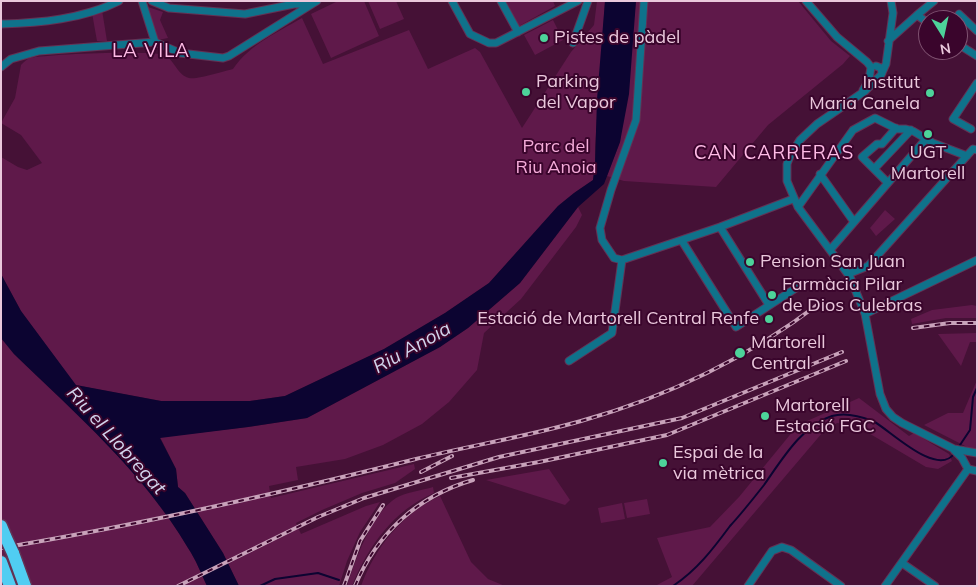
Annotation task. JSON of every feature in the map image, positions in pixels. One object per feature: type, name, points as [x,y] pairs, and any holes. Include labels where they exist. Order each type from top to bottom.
[{"type":"highway","points":[[4,532],[25,586]]},
{"type":"highway","points":[[1,562],[10,586]]},
{"type":"street","points":[[1,24],[36,23],[108,6],[119,1]]},
{"type":"street","points":[[142,1],[155,42]]},
{"type":"street","points":[[152,1],[170,8],[245,14],[294,4],[315,2]]},
{"type":"street","points":[[452,1],[467,31],[492,44],[578,1]]},
{"type":"street","points":[[501,1],[518,32]]},
{"type":"street","points":[[573,43],[588,1]]},
{"type":"street","points":[[644,1],[636,120],[600,224],[600,234],[614,258],[622,260],[682,241],[793,199]]},
{"type":"street","points":[[806,1],[837,37],[867,62],[872,69],[872,78],[876,79]]},
{"type":"street","points":[[892,1],[893,13],[885,60],[886,64],[880,77],[865,91],[817,124],[804,136],[793,150],[787,164],[787,181],[798,207],[848,274],[865,314],[880,394],[886,409],[897,419],[954,449],[977,472]]},
{"type":"street","points":[[888,42],[895,33],[934,1]]},
{"type":"street","points":[[1,68],[12,58],[39,51],[155,42],[180,53],[223,58],[315,2]]},
{"type":"street","points":[[861,93],[872,69],[885,60]]},
{"type":"street","points":[[872,69],[881,68],[882,73]]},
{"type":"street","points":[[971,129],[954,118],[977,83]]},
{"type":"street","points":[[798,207],[853,130],[875,118],[896,128],[911,130],[933,144],[967,156]]},
{"type":"street","points":[[888,183],[862,157],[877,144],[882,144],[896,128]]},
{"type":"street","points":[[874,169],[911,130]]},
{"type":"street","points":[[830,250],[926,139]]},
{"type":"street","points":[[848,274],[868,266],[973,149],[977,150]]},
{"type":"street","points":[[820,174],[854,222]]},
{"type":"street","points":[[720,227],[769,305]]},
{"type":"street","points":[[682,241],[736,327],[796,288]]},
{"type":"street","points":[[569,361],[612,333],[622,260]]},
{"type":"street","points":[[865,314],[977,260]]},
{"type":"street","points":[[885,586],[902,563],[965,460],[975,453]]},
{"type":"street","points":[[748,586],[772,551],[782,547],[791,550],[841,586]]},
{"type":"street","points":[[902,563],[935,586]]},
{"type":"green space","points":[[338,1],[364,1],[379,36],[331,58],[311,14]]},
{"type":"green space","points":[[368,1],[396,1],[404,19],[380,29]]},
{"type":"green space","points":[[506,1],[553,1],[555,6],[519,26]]},
{"type":"green space","name":"Parc del Riu Anoia","points":[[597,1],[605,1],[593,180],[558,206],[489,283],[445,313],[384,349],[285,396],[250,401],[161,401],[75,385],[21,311],[1,274],[1,157],[27,170],[42,163],[21,135],[1,123],[15,98],[21,65],[29,58],[120,53],[164,55],[171,60],[182,74],[193,78],[233,69],[256,46],[302,18],[323,64],[409,30],[428,69],[475,48],[480,52],[522,128],[571,52],[594,25]]},
{"type":"green space","points":[[636,1],[798,1],[831,41],[850,56],[843,64],[768,125],[716,187],[624,181],[607,176],[620,142]]},
{"type":"green space","points":[[145,6],[163,12],[160,20],[168,38],[158,40]]},
{"type":"green space","points":[[102,10],[107,41],[97,41],[92,13]]},
{"type":"green space","name":"Pistes de pàdel","points":[[553,20],[563,40],[535,55],[524,35]]},
{"type":"green space","points":[[578,207],[582,215],[576,227],[521,299],[484,333],[477,370],[449,402],[422,424],[383,445],[345,459],[296,467],[298,480],[269,486],[271,498],[414,464],[415,469],[395,483],[362,493],[296,523],[301,534],[366,506],[380,502],[360,532],[347,561],[339,586],[239,586],[223,553],[185,493],[178,487],[176,469],[160,437],[307,418],[440,347],[468,328],[520,283]]},
{"type":"green space","points":[[885,210],[895,219],[876,236],[870,228]]},
{"type":"green space","points":[[977,306],[977,318],[946,318],[912,324],[911,319],[932,310]]},
{"type":"green space","points":[[977,333],[977,342],[970,342],[961,366],[938,334]]},
{"type":"green space","points":[[1,338],[14,354],[108,445],[151,494],[191,553],[207,586],[1,586]]},
{"type":"green space","points":[[977,380],[977,449],[969,448],[924,425],[948,413],[963,413]]},
{"type":"green space","points":[[859,398],[909,436],[914,433],[949,454],[952,461],[938,469],[926,467],[855,425],[837,423],[823,432],[692,586],[655,586],[672,577],[657,538],[710,527],[739,497],[798,425]]},
{"type":"green space","points":[[549,469],[570,500],[565,505],[486,480]]},
{"type":"green space","points":[[433,487],[434,493],[407,509],[384,531],[374,543],[352,586],[347,586],[366,538],[379,514],[399,496]]},
{"type":"green space","points":[[440,496],[471,562],[488,579],[505,586],[361,586],[374,558],[392,533],[414,512]]},
{"type":"green space","points":[[647,499],[650,514],[627,518],[624,503]]},
{"type":"green space","points":[[622,503],[625,519],[601,523],[598,508]]},
{"type":"water","points":[[605,1],[636,1],[629,94],[620,142],[604,184],[578,207],[520,283],[468,328],[440,347],[307,418],[160,438],[176,469],[178,487],[185,493],[223,553],[239,586],[207,586],[191,553],[151,494],[108,445],[14,354],[1,338],[1,274],[21,311],[76,385],[161,401],[250,401],[285,396],[384,349],[445,313],[489,283],[558,206],[593,180]]},
{"type":"waterway","points":[[958,448],[970,430],[973,397],[977,388]]},
{"type":"waterway","points":[[673,586],[704,559],[764,485],[793,445],[811,427],[821,421],[837,415],[858,416],[873,421],[913,450],[925,456],[936,460],[946,460],[954,454]]},
{"type":"waterway","points":[[260,586],[275,579],[318,573],[339,580]]},
{"type":"railway","points":[[1,548],[207,508],[581,421],[645,400],[706,373],[765,341],[820,303]]},
{"type":"railway","points":[[913,328],[950,323],[977,323]]},
{"type":"railway","points":[[178,586],[318,517],[364,498],[499,457],[682,418],[842,352]]},
{"type":"railway","points":[[451,478],[667,435],[846,361]]},
{"type":"railway","points":[[421,472],[452,456]]},
{"type":"railway","points":[[355,586],[375,549],[402,519],[434,496],[473,480]]},
{"type":"railway","points":[[344,586],[360,541],[383,505]]},
{"type":"place","name":"Pistes de pàdel","points":[[544,38]]},
{"type":"place","name":"Parking del Vapor","points":[[526,92]]},
{"type":"place","name":"Institut Maria Canela","points":[[930,93]]},
{"type":"place","name":"UGT Martorell","points":[[928,134]]},
{"type":"place","name":"Pension San Juan","points":[[750,262]]},
{"type":"place","name":"Farmàcia Pilar de Dios Culebras","points":[[772,295]]},
{"type":"place","name":"Estació de Martorell Central Renfe","points":[[769,319]]},
{"type":"place","name":"Martorell Central","points":[[740,353]]},
{"type":"place","name":"Martorell Estació FGC","points":[[765,416]]},
{"type":"place","name":"Espai de la via mètrica","points":[[663,463]]},
{"type":"district","name":"LA VILA","points":[[151,51]]},
{"type":"district","name":"CAN CARRERAS","points":[[774,153]]},
{"type":"water label","name":"Riu Anoia","points":[[412,348]]},
{"type":"water label","name":"Riu el Llobregat","points":[[116,441]]}]
